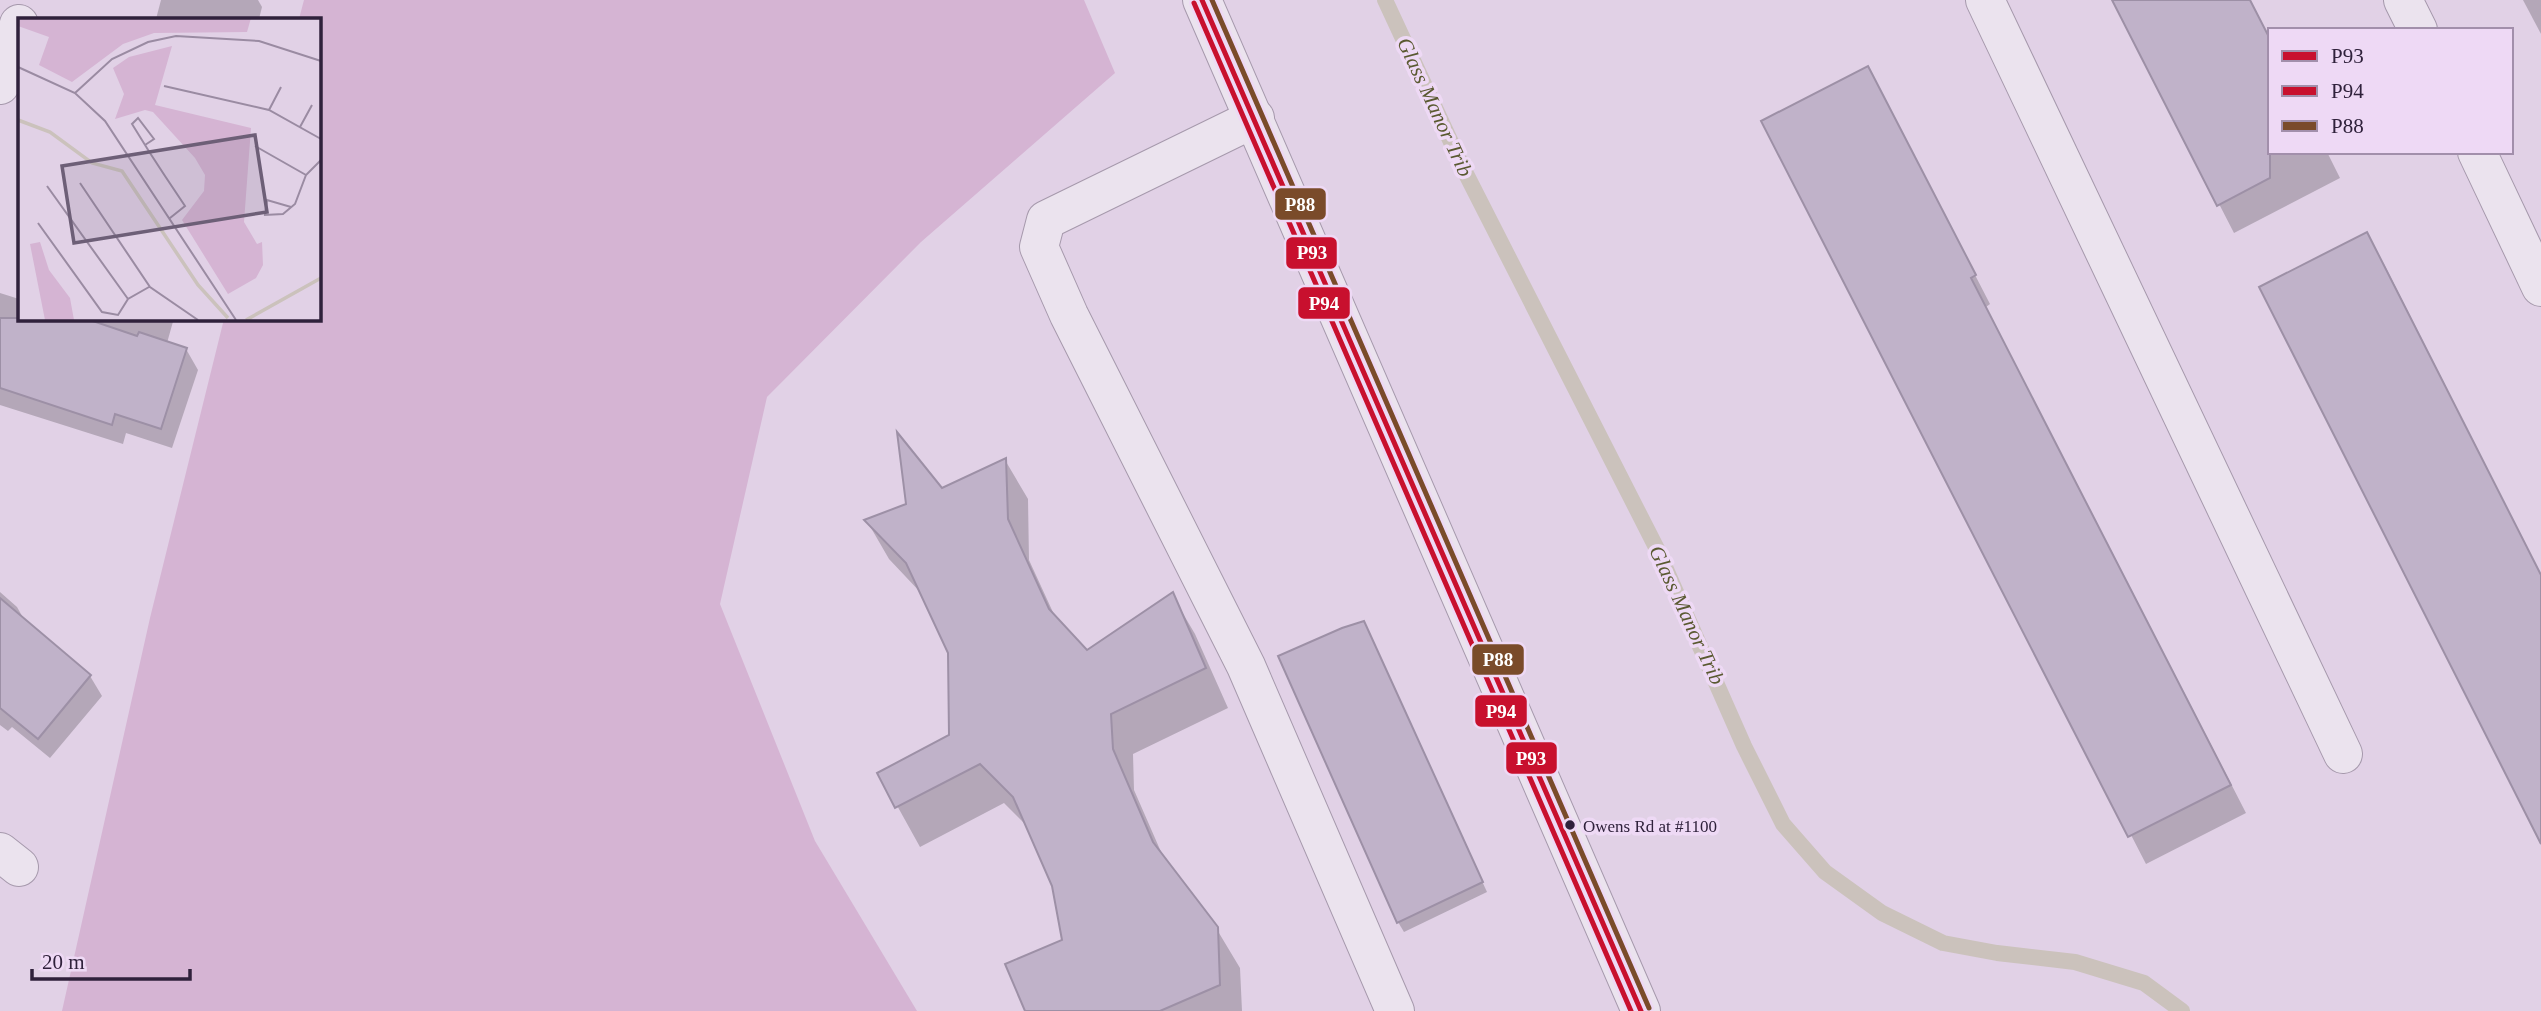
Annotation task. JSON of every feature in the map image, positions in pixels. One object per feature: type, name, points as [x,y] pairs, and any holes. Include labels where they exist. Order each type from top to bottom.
[{"type":"street","points":[[21,18],[27,0]]},
{"type":"street","points":[[1202,0],[1641,1011]]},
{"type":"street","points":[[1985,0],[2343,754]]},
{"type":"street","points":[[2403,0],[2417,28]]},
{"type":"street","points":[[0,85],[18,27]]},
{"type":"street","points":[[1255,118],[1046,220],[1039,247],[1069,315],[1246,666],[1395,1011]]},
{"type":"street","points":[[2478,154],[2541,287]]},
{"type":"shaded area","points":[[304,0],[1084,0],[1115,73],[921,242],[767,397],[720,604],[815,841],[917,1011],[62,1011],[150,618],[224,320],[320,320],[320,18],[299,18]]},
{"type":"building","points":[[2112,0],[2250,0],[2268,35],[2270,178],[2217,206]]},
{"type":"building","points":[[1868,66],[1976,275],[1971,278],[2231,785],[2128,837],[1761,121]]},
{"type":"building","points":[[2367,232],[2541,575],[2541,844],[2259,287]]},
{"type":"building","points":[[0,318],[90,320],[137,336],[139,332],[187,348],[161,429],[115,414],[112,425],[0,388]]},
{"type":"building","points":[[897,432],[942,488],[1006,458],[1008,519],[1049,609],[1087,650],[1173,592],[1206,668],[1111,714],[1113,749],[1153,842],[1218,927],[1220,985],[1160,1011],[1025,1011],[1005,964],[1062,940],[1052,886],[1013,797],[980,764],[895,808],[877,773],[949,735],[948,653],[906,563],[864,520],[906,504]]},
{"type":"building","points":[[0,598],[91,675],[38,739],[0,708]]},
{"type":"building","points":[[1364,621],[1483,882],[1397,923],[1278,656]]},
{"type":"waterway","name":"Glass Manor Trib","points":[[1385,0],[1463,168],[1657,549],[1744,746],[1783,824],[1825,872],[1882,913],[1943,943],[1997,953],[2075,962],[2144,983],[2182,1011]]},
{"type":"transit line","name":"P93","points":[[1202,0],[1641,1011]]},
{"type":"transit line","name":"P88","points":[[1212,0],[1649,1008]]},
{"type":"transit line","name":"P94","points":[[1194,3],[1631,1011]]},
{"type":"place","name":"Owens Rd at #1100","points":[[1570,825]]}]
